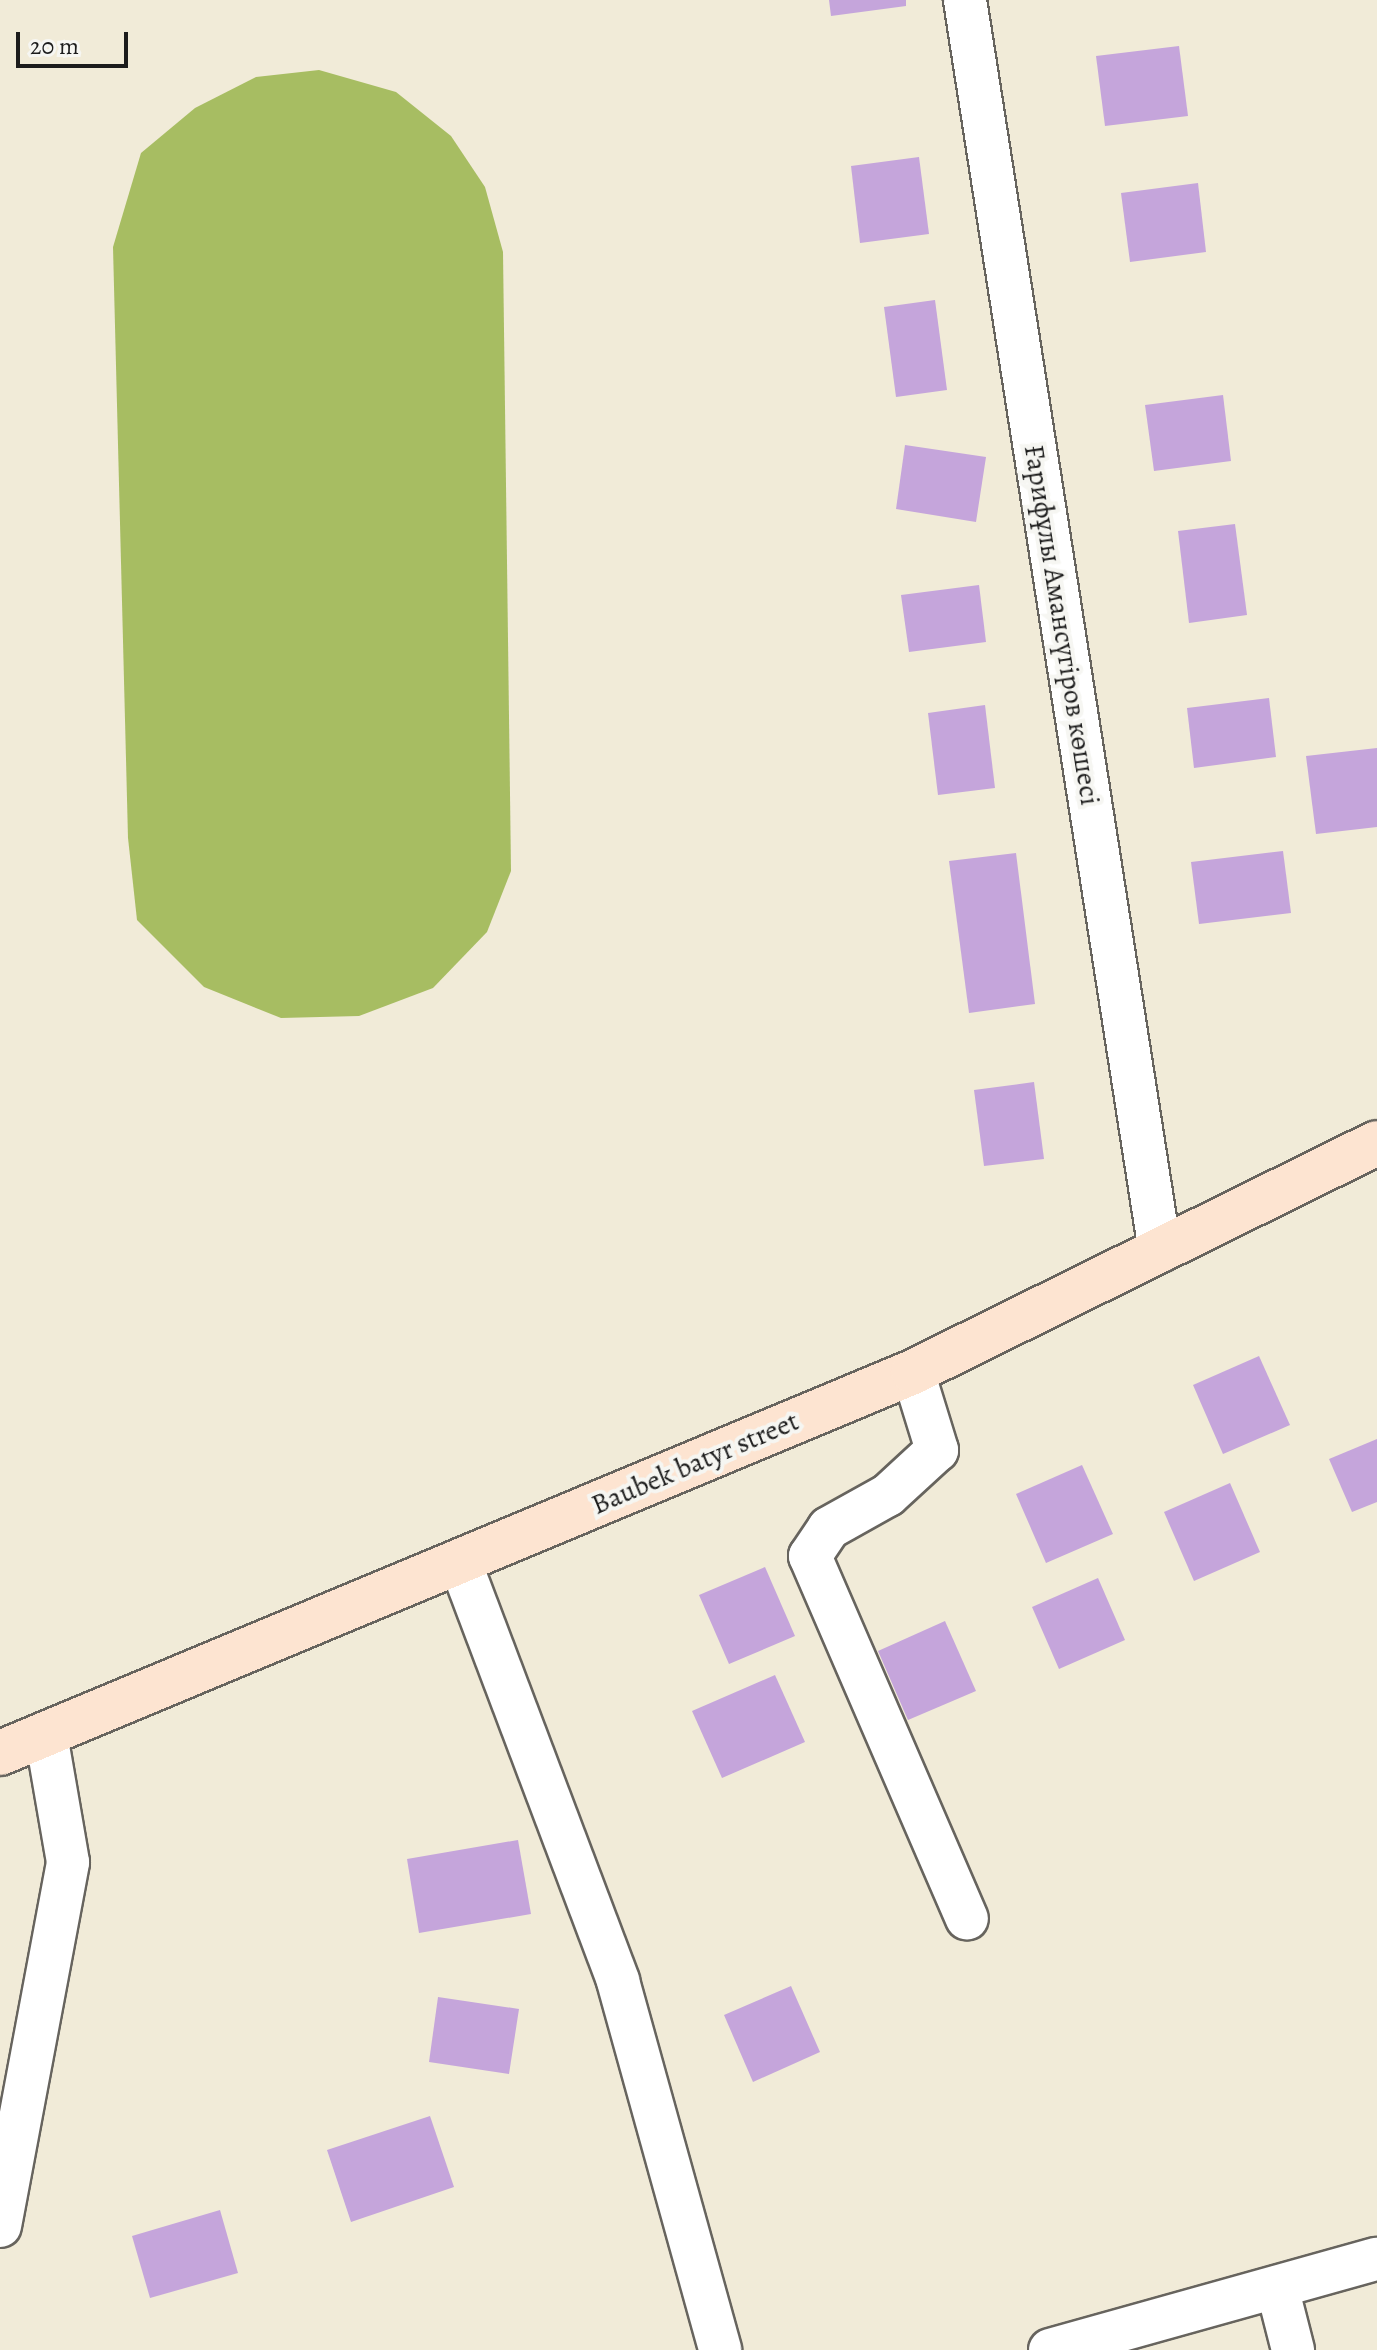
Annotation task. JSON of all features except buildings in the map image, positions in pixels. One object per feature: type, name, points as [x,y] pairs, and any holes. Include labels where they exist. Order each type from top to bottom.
[{"type":"street","name":"Ғарифұлы Амансүгіров көшесі","points":[[965,0],[1160,1251]]},
{"type":"street","name":"Baubek batyr street","points":[[0,1753],[913,1372],[1377,1143]]},
{"type":"street","points":[[913,1372],[937,1450],[888,1495],[829,1528],[810,1556],[967,1918]]},
{"type":"street","points":[[460,1562],[618,1981],[720,2350]]},
{"type":"street","points":[[0,2226],[68,1862],[46,1735]]},
{"type":"street","points":[[1050,2350],[1377,2259]]},
{"type":"street","points":[[1277,2287],[1293,2350]]},
{"type":"green space","points":[[319,70],[396,92],[451,136],[485,187],[503,252],[511,871],[487,932],[433,988],[359,1016],[281,1018],[204,987],[137,920],[128,838],[113,247],[141,153],[195,108],[256,77]]}]
